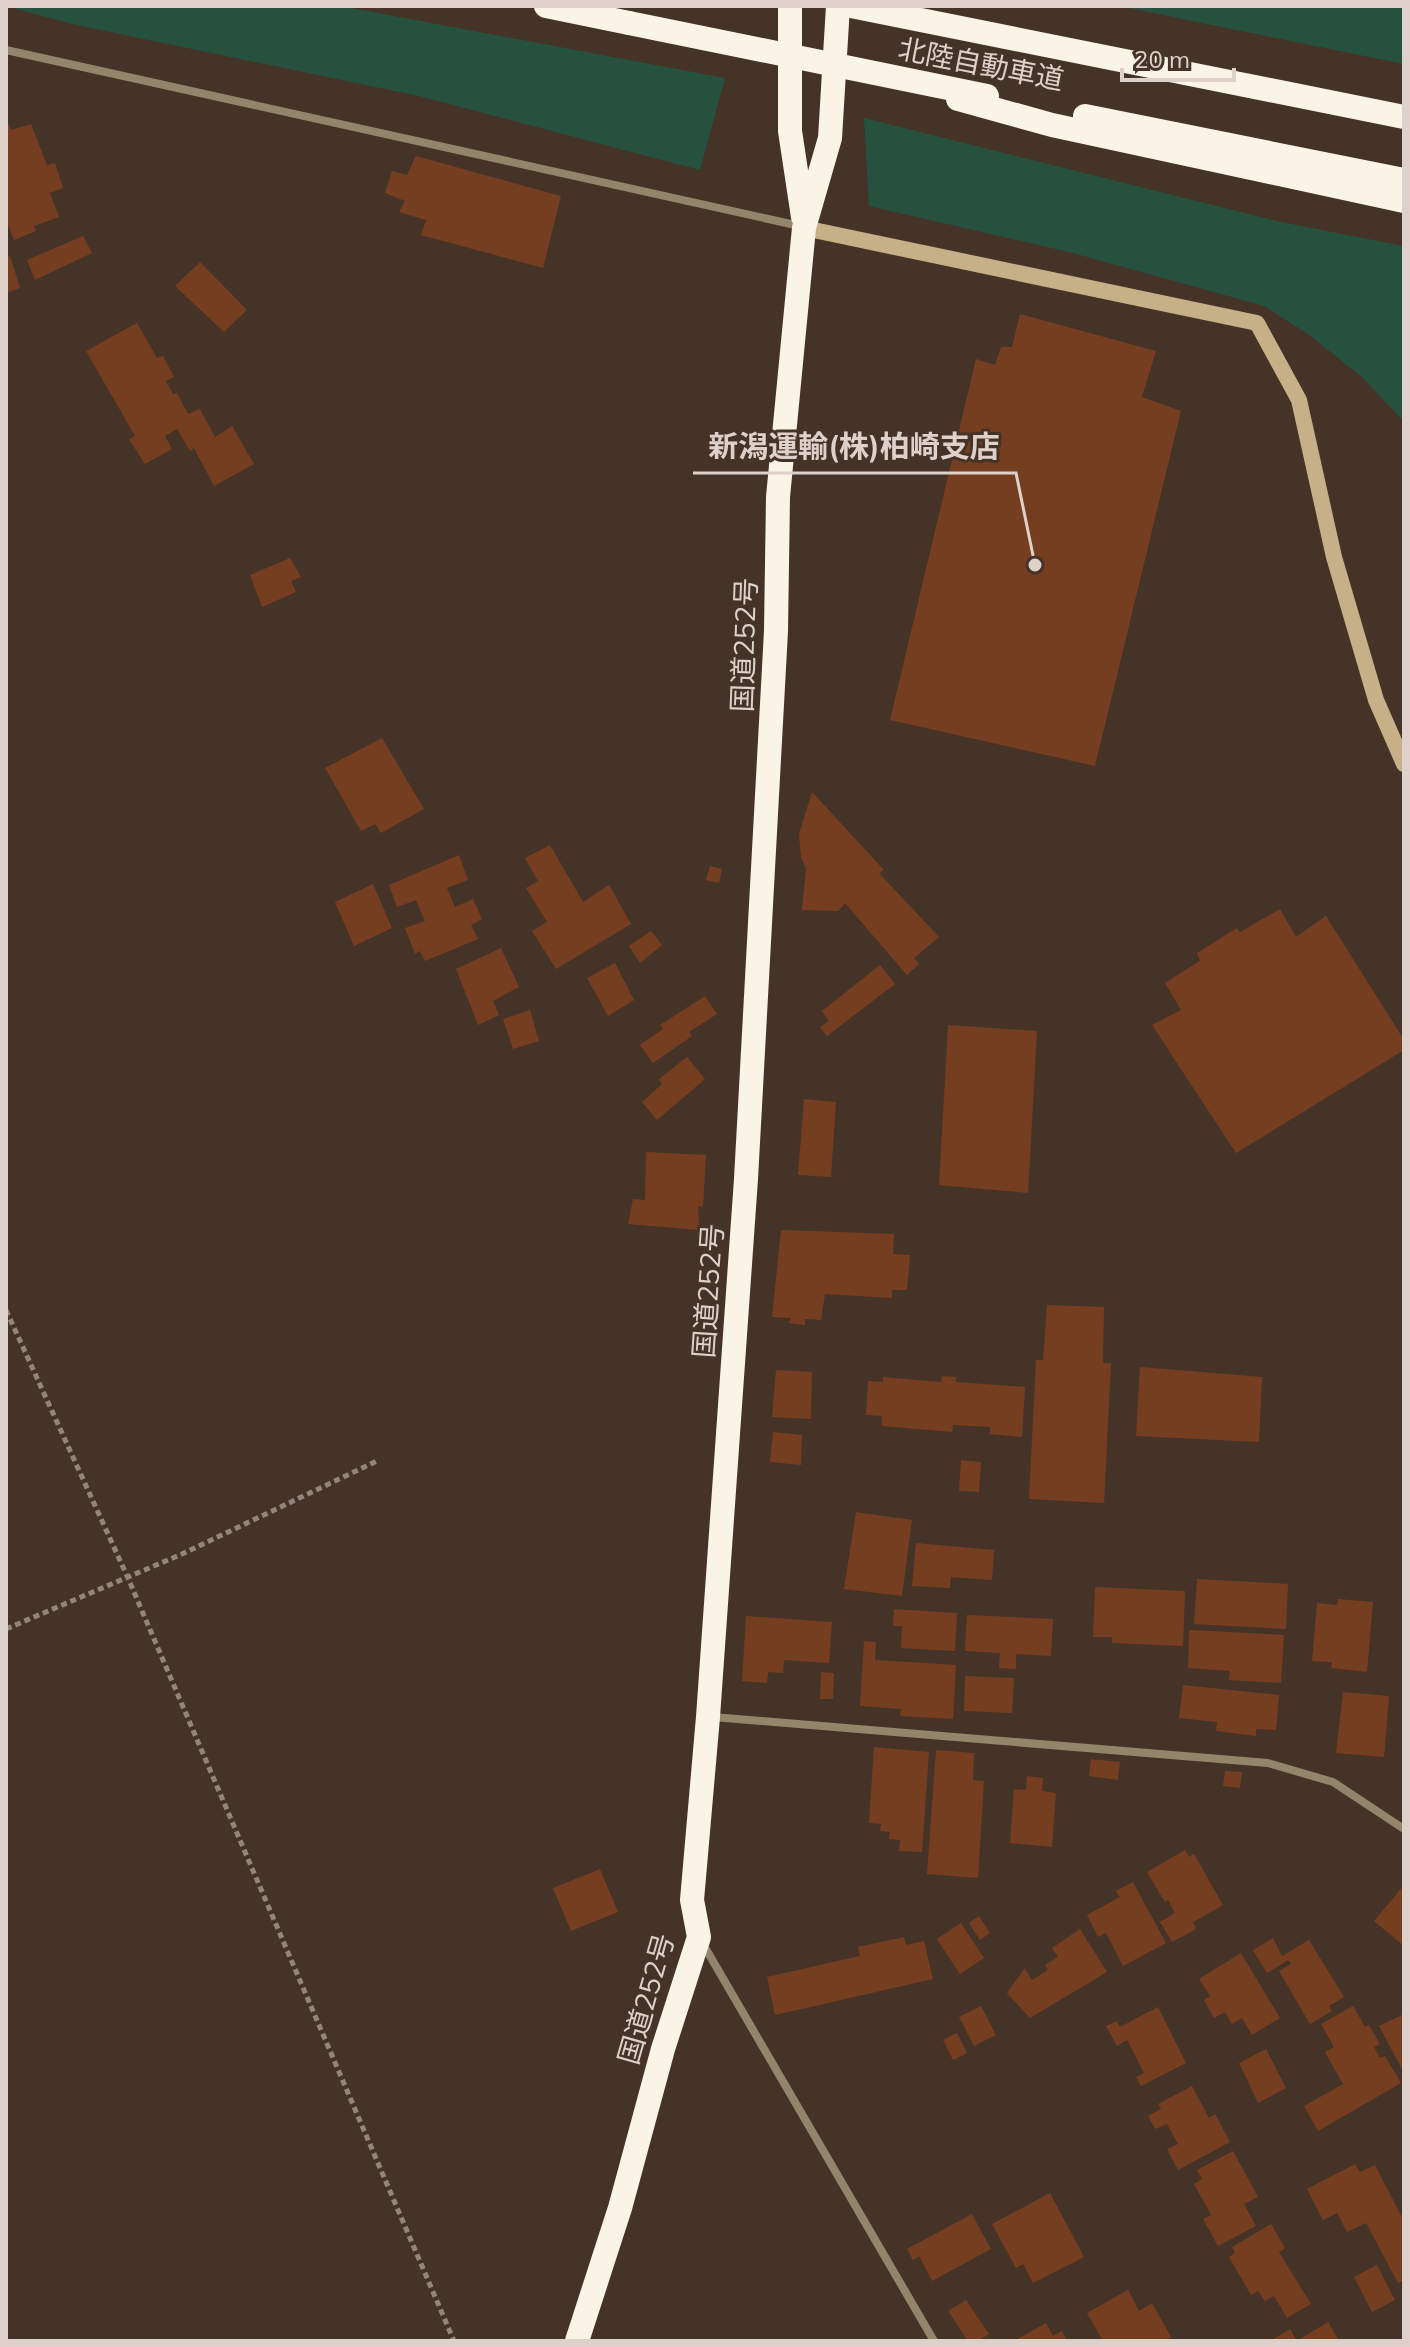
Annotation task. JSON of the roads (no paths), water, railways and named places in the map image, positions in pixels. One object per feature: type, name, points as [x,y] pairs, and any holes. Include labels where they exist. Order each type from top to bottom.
[{"type":"highway","name":"北陸自動車道","points":[[546,6],[873,73],[986,102],[1400,190]]},
{"type":"highway","name":"国道252号","points":[[790,6],[790,131],[804,228]]},
{"type":"highway","name":"国道252号","points":[[577,2341],[620,2208],[663,2049],[699,1937],[692,1900],[746,1179],[776,631],[778,497],[804,228],[830,138],[838,6]]},
{"type":"highway","name":"北陸自動車道","points":[[851,6],[1397,115]]},
{"type":"street","points":[[6,50],[804,228],[1257,323],[1299,400],[1334,557],[1376,700],[1404,764]]},
{"type":"street","points":[[708,1717],[1268,1763],[1333,1782],[1404,1829]]},
{"type":"street","points":[[699,1937],[934,2341]]},
{"type":"place","name":"新潟運輸(株)柏崎支店","points":[[1035,565]]}]
